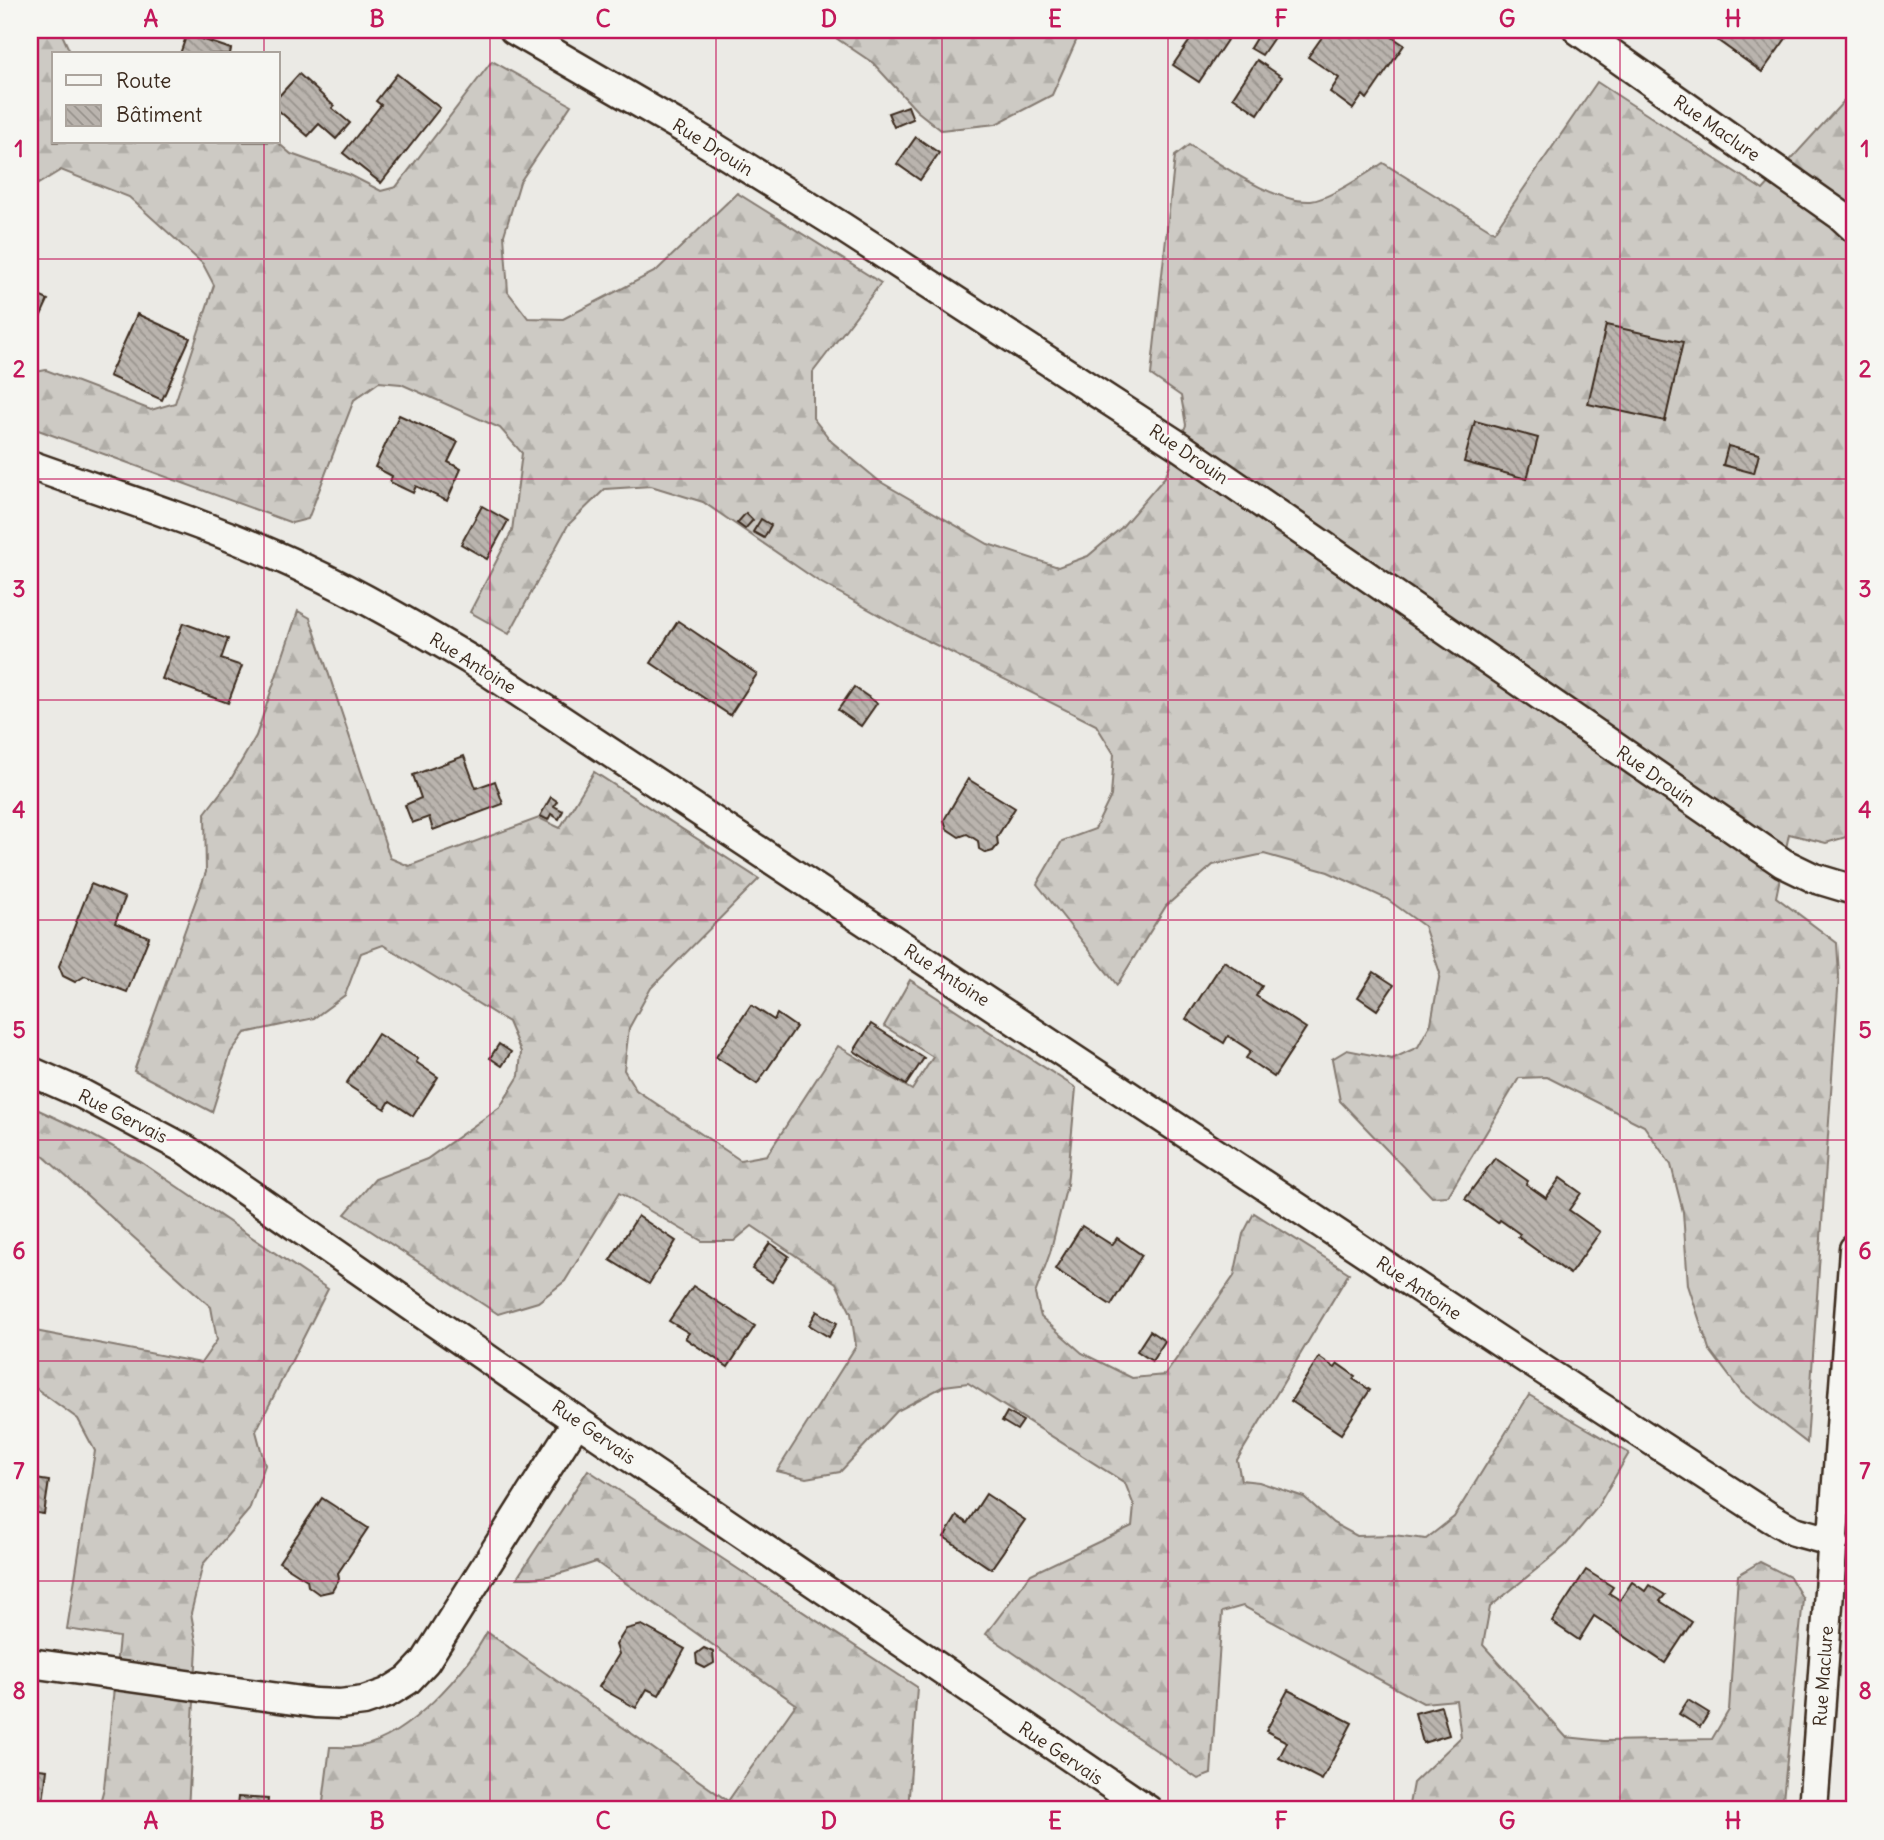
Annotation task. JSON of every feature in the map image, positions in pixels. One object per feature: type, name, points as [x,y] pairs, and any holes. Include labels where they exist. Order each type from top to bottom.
[{"type":"street","name":"Rue Drouin","points":[[514,30],[688,131],[842,227],[1176,444],[1783,863],[1814,878],[1854,890]]},
{"type":"street","name":"Rue Maclure","points":[[1578,30],[1840,215],[1854,228]]},
{"type":"street","name":"Rue Antoine","points":[[30,465],[191,522],[304,568],[469,659],[1525,1358],[1794,1531],[1833,1542]]},
{"type":"street","name":"Rue Gervais","points":[[30,1071],[82,1094],[186,1149],[577,1421],[1148,1810]]},
{"type":"street","name":"Rue Maclure","points":[[1813,1810],[1854,1249]]},
{"type":"street","points":[[30,1664],[315,1703],[364,1701],[387,1693],[408,1680],[425,1662],[577,1421]]},
{"type":"green space","points":[[30,30],[60,30],[70,52],[52,52],[52,144],[279,144],[291,154],[350,175],[381,191],[396,187],[492,61],[571,105],[520,182],[504,235],[508,292],[528,318],[563,319],[656,271],[737,193],[881,283],[813,372],[813,418],[832,442],[879,481],[988,544],[1058,567],[1088,556],[1121,528],[1165,477],[1186,425],[1181,396],[1151,375],[1175,156],[1189,145],[1248,181],[1280,196],[1296,200],[1311,201],[1327,196],[1383,163],[1494,232],[1597,82],[1763,190],[1854,90],[1854,241],[1849,253],[1854,258],[1854,810],[1846,837],[1826,843],[1789,834],[1776,897],[1837,943],[1839,975],[1807,1443],[1742,1393],[1709,1349],[1688,1285],[1683,1212],[1671,1165],[1644,1126],[1547,1077],[1519,1078],[1448,1196],[1432,1197],[1340,1101],[1332,1059],[1347,1050],[1392,1059],[1418,1047],[1431,1023],[1440,973],[1424,926],[1387,899],[1328,872],[1264,854],[1213,865],[1166,906],[1117,985],[1037,884],[1062,841],[1095,829],[1111,796],[1114,754],[1096,725],[908,631],[818,581],[703,502],[651,486],[605,489],[568,525],[509,634],[470,612],[512,531],[522,453],[500,428],[401,384],[379,382],[354,400],[308,519],[292,523],[30,427],[30,373],[46,370],[151,410],[175,403],[214,285],[203,264],[129,197],[61,170],[30,189]]},
{"type":"green space","points":[[824,30],[1081,30],[1052,95],[996,124],[941,130],[917,111],[873,63]]},
{"type":"green space","points":[[298,611],[310,618],[390,858],[409,866],[539,818],[560,828],[594,772],[759,879],[651,988],[629,1028],[624,1070],[636,1090],[740,1160],[767,1155],[838,1046],[912,1090],[933,1057],[884,1026],[910,980],[1076,1088],[1067,1185],[1050,1253],[1035,1294],[1041,1317],[1082,1353],[1132,1378],[1165,1375],[1234,1276],[1243,1234],[1254,1213],[1349,1273],[1237,1460],[1241,1480],[1259,1482],[1304,1497],[1333,1523],[1357,1536],[1393,1535],[1426,1539],[1454,1517],[1529,1395],[1629,1453],[1596,1509],[1565,1546],[1490,1607],[1483,1645],[1566,1737],[1604,1741],[1712,1739],[1729,1710],[1738,1575],[1760,1562],[1790,1577],[1803,1599],[1782,1810],[1408,1810],[1413,1783],[1461,1737],[1456,1700],[1423,1703],[1243,1606],[1222,1612],[1211,1774],[1198,1779],[986,1634],[1031,1574],[1132,1526],[1134,1506],[1125,1483],[968,1383],[944,1386],[897,1411],[840,1472],[806,1478],[777,1471],[856,1346],[851,1313],[836,1283],[752,1226],[734,1241],[702,1241],[619,1193],[565,1281],[538,1302],[498,1314],[345,1214],[375,1179],[427,1159],[500,1107],[519,1076],[521,1052],[508,1022],[383,945],[361,953],[345,995],[314,1018],[245,1033],[231,1052],[212,1112],[134,1071],[206,872],[205,813],[231,779],[256,736]]},
{"type":"green space","points":[[30,1106],[141,1162],[328,1289],[256,1431],[265,1465],[249,1510],[203,1564],[191,1613],[197,1647],[188,1810],[98,1810],[104,1788],[119,1637],[67,1629],[95,1451],[78,1419],[30,1384],[30,1330],[201,1363],[217,1340],[211,1307],[30,1144]]},
{"type":"green space","points":[[588,1470],[917,1687],[908,1810],[322,1810],[330,1747],[362,1746],[398,1730],[434,1701],[465,1666],[487,1632],[728,1801],[796,1704],[596,1562],[548,1576],[517,1578]]},
{"type":"building","points":[[1197,30],[1213,30],[1227,40],[1199,82],[1173,65]]},
{"type":"building","points":[[1261,30],[1275,36],[1262,55],[1250,48]]},
{"type":"building","points":[[1327,30],[1382,30],[1404,45],[1367,99],[1363,95],[1353,109],[1330,92],[1339,78],[1308,57]]},
{"type":"building","points":[[1703,30],[1792,30],[1762,72]]},
{"type":"building","points":[[187,34],[231,49],[230,52],[181,52]]},
{"type":"building","points":[[1257,60],[1282,77],[1258,114],[1233,97]]},
{"type":"building","points":[[299,74],[350,123],[336,139],[319,124],[308,136],[280,112],[280,95]]},
{"type":"building","points":[[397,74],[440,108],[381,183],[343,153],[381,105],[376,101]]},
{"type":"building","points":[[908,106],[913,119],[894,127],[888,113]]},
{"type":"building","points":[[916,137],[939,153],[920,180],[897,164]]},
{"type":"building","points":[[30,292],[48,300],[30,339]]},
{"type":"building","points":[[137,314],[190,338],[162,400],[109,376]]},
{"type":"building","points":[[1606,325],[1683,342],[1665,421],[1588,404]]},
{"type":"building","points":[[399,415],[458,442],[448,462],[461,469],[447,501],[416,486],[413,493],[390,482],[392,476],[375,467]]},
{"type":"building","points":[[1475,421],[1538,438],[1527,479],[1464,462]]},
{"type":"building","points":[[1728,446],[1759,454],[1754,473],[1723,465]]},
{"type":"building","points":[[482,506],[508,521],[487,559],[461,544]]},
{"type":"building","points":[[746,513],[753,520],[745,529],[737,523]]},
{"type":"building","points":[[761,519],[771,525],[764,538],[753,532]]},
{"type":"building","points":[[678,621],[757,674],[730,715],[651,663]]},
{"type":"building","points":[[183,623],[228,639],[221,659],[242,666],[228,703],[162,679]]},
{"type":"building","points":[[854,687],[877,703],[861,726],[838,710]]},
{"type":"building","points":[[464,756],[476,788],[495,781],[503,804],[433,830],[429,817],[412,823],[405,805],[421,798],[413,775]]},
{"type":"building","points":[[968,779],[1015,808],[997,837],[998,845],[993,851],[986,853],[979,849],[978,841],[967,834],[959,837],[947,829],[944,820]]},
{"type":"building","points":[[551,797],[557,801],[554,806],[563,811],[559,819],[551,814],[548,820],[540,816]]},
{"type":"building","points":[[91,884],[125,898],[115,923],[149,937],[127,992],[85,976],[75,982],[63,976],[59,966]]},
{"type":"building","points":[[1224,961],[1262,986],[1256,996],[1306,1028],[1274,1077],[1246,1058],[1251,1051],[1228,1036],[1224,1043],[1186,1019]]},
{"type":"building","points":[[1374,972],[1394,985],[1377,1010],[1358,997]]},
{"type":"building","points":[[751,1005],[774,1020],[777,1014],[796,1027],[757,1084],[716,1057]]},
{"type":"building","points":[[871,1024],[924,1058],[906,1085],[854,1051]]},
{"type":"building","points":[[378,1034],[418,1059],[416,1062],[438,1077],[413,1116],[390,1101],[385,1109],[346,1084]]},
{"type":"building","points":[[499,1044],[511,1052],[502,1066],[490,1058]]},
{"type":"building","points":[[1495,1158],[1528,1181],[1526,1184],[1546,1198],[1560,1178],[1581,1193],[1569,1210],[1600,1232],[1570,1274],[1518,1237],[1520,1234],[1500,1220],[1498,1223],[1465,1199]]},
{"type":"building","points":[[638,1216],[676,1241],[649,1284],[610,1260]]},
{"type":"building","points":[[1082,1226],[1112,1245],[1117,1238],[1142,1255],[1111,1305],[1055,1269]]},
{"type":"building","points":[[770,1243],[789,1256],[772,1282],[752,1269]]},
{"type":"building","points":[[693,1286],[755,1326],[728,1367],[685,1338],[689,1333],[669,1321]]},
{"type":"building","points":[[817,1311],[837,1323],[829,1337],[809,1325]]},
{"type":"building","points":[[1150,1331],[1165,1341],[1152,1361],[1137,1351]]},
{"type":"building","points":[[1319,1357],[1335,1368],[1338,1364],[1355,1376],[1353,1379],[1370,1390],[1341,1434],[1291,1401]]},
{"type":"building","points":[[1007,1412],[1023,1421],[1017,1430],[1002,1421]]},
{"type":"building","points":[[30,1478],[49,1481],[44,1514],[30,1512]]},
{"type":"building","points":[[986,1494],[1025,1520],[991,1569],[944,1537],[957,1516],[967,1523]]},
{"type":"building","points":[[322,1498],[368,1528],[338,1573],[339,1579],[332,1591],[319,1594],[308,1586],[307,1580],[279,1562]]},
{"type":"building","points":[[1586,1570],[1613,1587],[1609,1593],[1620,1600],[1632,1582],[1645,1591],[1649,1585],[1665,1595],[1660,1601],[1692,1622],[1665,1663],[1594,1616],[1579,1640],[1552,1622]]},
{"type":"building","points":[[642,1625],[685,1649],[659,1695],[647,1689],[636,1708],[599,1687],[619,1654],[616,1645],[626,1629]]},
{"type":"building","points":[[704,1648],[713,1652],[714,1663],[705,1668],[697,1664],[696,1654]]},
{"type":"building","points":[[1288,1690],[1352,1723],[1322,1780],[1279,1758],[1287,1742],[1266,1731]]},
{"type":"building","points":[[1688,1700],[1709,1713],[1700,1727],[1679,1714]]},
{"type":"building","points":[[1441,1706],[1449,1735],[1423,1743],[1415,1713]]},
{"type":"building","points":[[30,1768],[47,1770],[42,1810],[30,1810]]},
{"type":"building","points":[[238,1797],[268,1799],[267,1810],[214,1810],[215,1804],[237,1806]]}]
